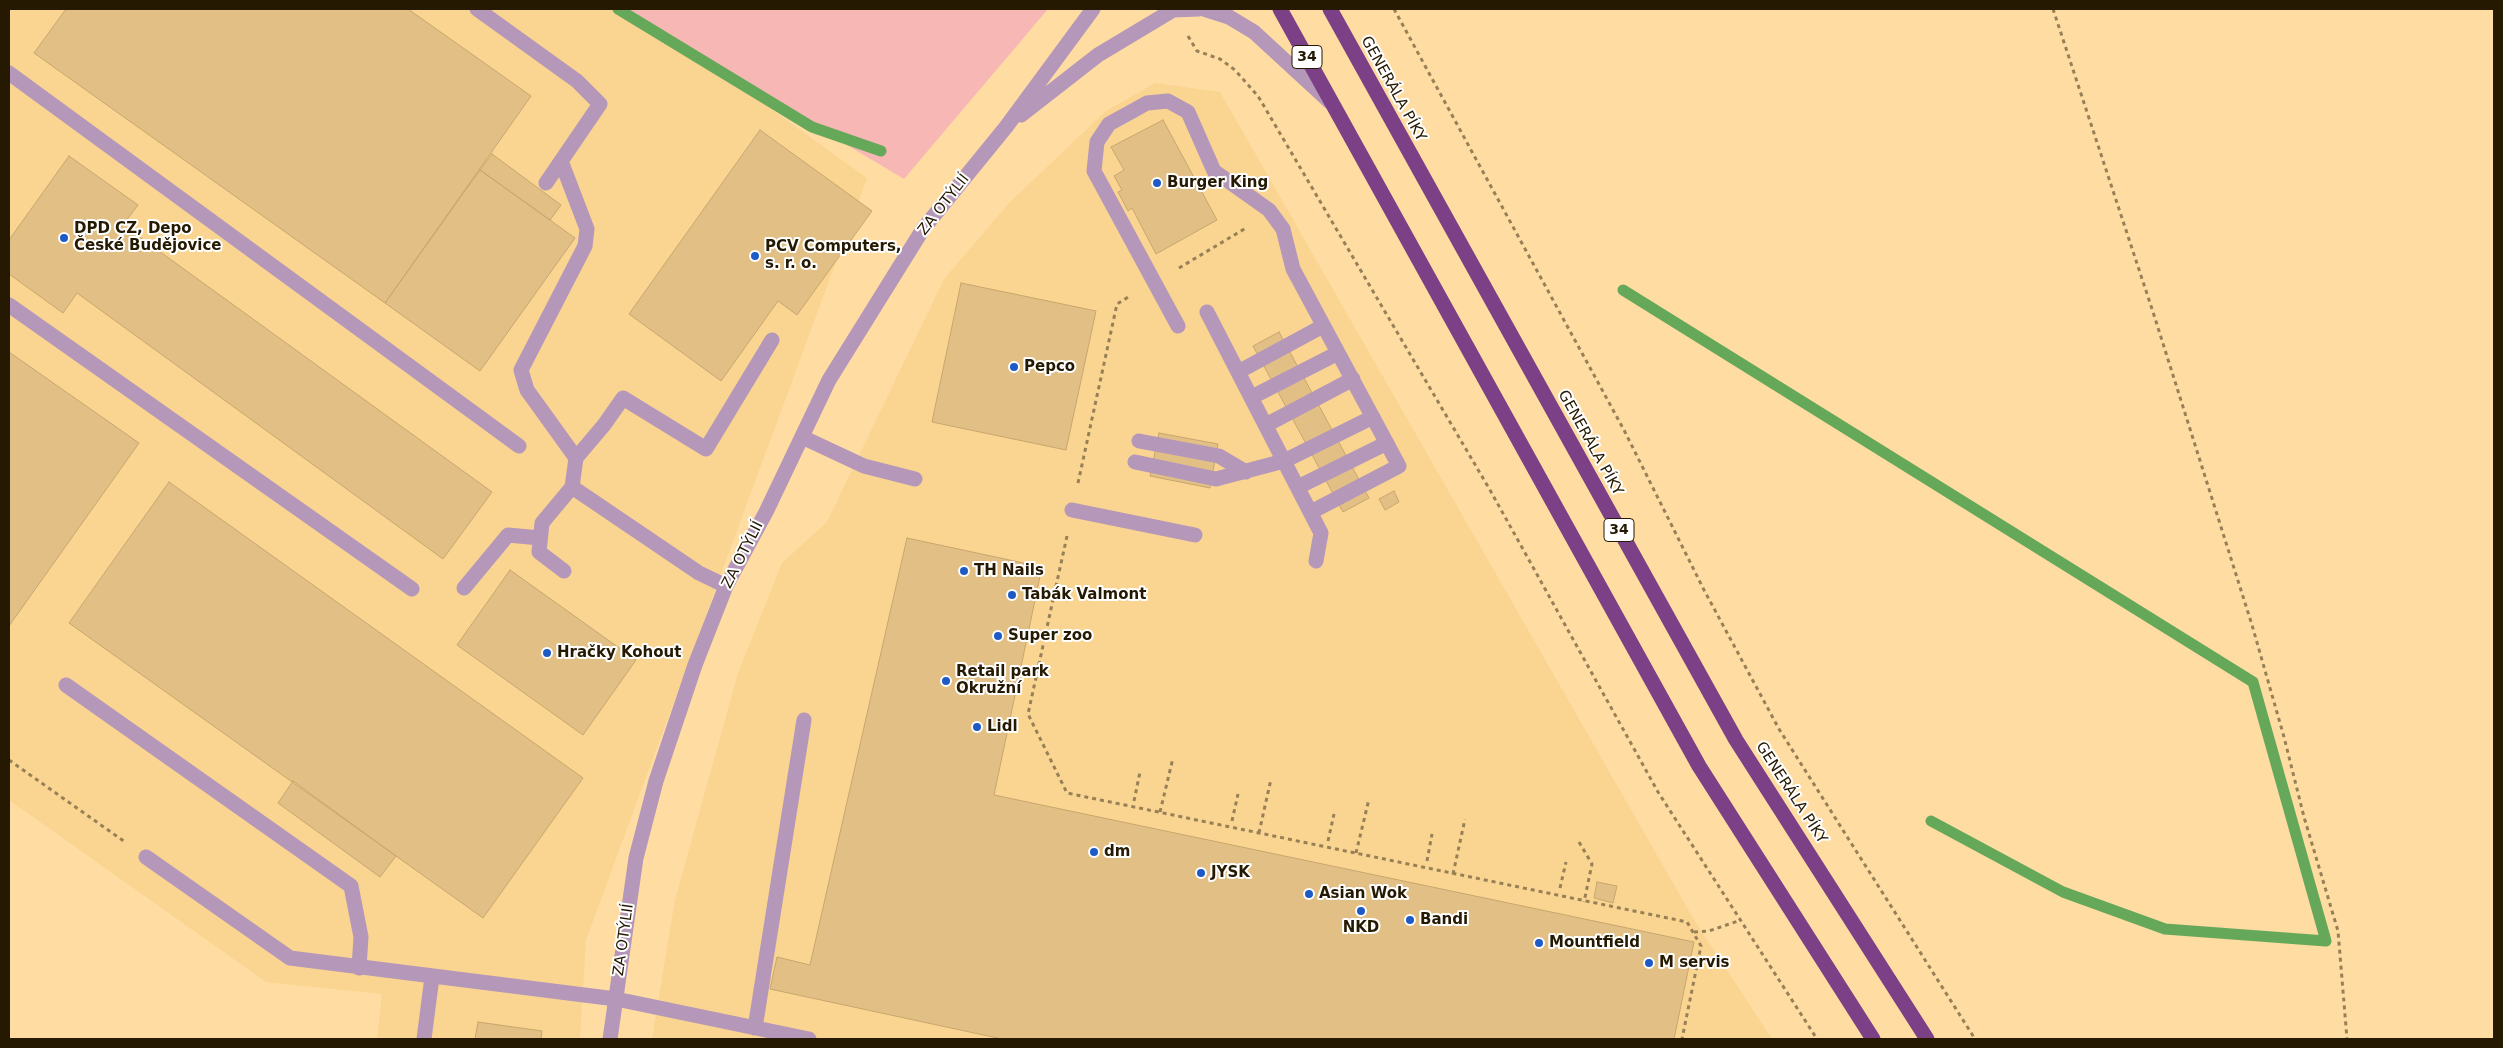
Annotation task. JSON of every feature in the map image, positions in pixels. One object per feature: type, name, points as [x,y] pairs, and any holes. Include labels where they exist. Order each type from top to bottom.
[{"type":"highway","name":"34","points":[[1280,9],[1699,766],[1874,1039]]},
{"type":"highway","name":"GENERÁLA PÍKY","points":[[1330,9],[1736,740],[1927,1039]]},
{"type":"street","points":[[477,9],[577,81],[600,104],[546,183]]},
{"type":"street","name":"ZA OTÝLIÍ","points":[[610,1039],[636,858],[656,781],[695,665],[726,586],[829,380],[923,229],[1006,127],[1093,9]]},
{"type":"street","name":"ZA OTÝLIÍ","points":[[1006,127],[1098,55],[1173,10],[1198,9]]},
{"type":"street","points":[[1204,9],[1229,17],[1254,32],[1333,104]]},
{"type":"street","points":[[9,73],[519,446]]},
{"type":"street","points":[[1178,326],[1094,171],[1097,142],[1109,124],[1147,103],[1168,101],[1188,112],[1214,171],[1269,210],[1283,229],[1293,269],[1399,466],[1311,512]]},
{"type":"street","points":[[561,160],[587,229],[585,246],[521,370],[527,390],[576,458]]},
{"type":"street","points":[[9,306],[412,589]]},
{"type":"street","points":[[1207,312],[1321,533],[1316,560]]},
{"type":"street","points":[[1238,372],[1323,326]]},
{"type":"street","points":[[564,570],[539,552],[542,523],[572,487],[576,458],[604,425],[622,398],[706,449],[772,340]]},
{"type":"street","points":[[1252,397],[1338,353]]},
{"type":"street","points":[[1266,425],[1353,379]]},
{"type":"street","points":[[1135,462],[1216,479],[1284,461],[1373,417]]},
{"type":"street","points":[[802,437],[864,466],[915,479]]},
{"type":"street","points":[[1139,441],[1219,456],[1246,472]]},
{"type":"street","points":[[1298,487],[1387,443]]},
{"type":"street","points":[[572,487],[700,573],[726,586]]},
{"type":"street","points":[[1072,510],[1195,535]]},
{"type":"street","points":[[464,588],[508,534],[540,538]]},
{"type":"street","points":[[66,686],[351,886],[361,937],[359,968]]},
{"type":"street","points":[[754,1028],[804,720]]},
{"type":"street","points":[[146,856],[290,958],[616,999],[808,1039]]},
{"type":"street","points":[[424,1039],[432,977]]},
{"type":"path","points":[[1394,9],[1624,430],[1704,590],[1779,729],[1975,1039]]},
{"type":"path","points":[[2053,9],[2153,312],[2252,626],[2284,737],[2304,818],[2338,931],[2347,1039]]},
{"type":"path","points":[[1184,30],[1196,51],[1220,59],[1235,70],[1258,96],[1490,490],[1658,792],[1817,1039]]},
{"type":"path","points":[[1253,224],[1116,304],[1028,714],[1067,793],[1687,922],[1701,946],[1682,1039]]},
{"type":"path","points":[[1160,812],[1173,758]]},
{"type":"path","points":[[9,760],[146,856]]},
{"type":"path","points":[[1134,801],[1140,772]]},
{"type":"path","points":[[1259,833],[1271,779]]},
{"type":"path","points":[[1232,821],[1238,794]]},
{"type":"path","points":[[1356,853],[1369,799]]},
{"type":"path","points":[[1328,841],[1334,814]]},
{"type":"path","points":[[1452,874],[1465,819]]},
{"type":"path","points":[[1427,861],[1432,834]]},
{"type":"path","points":[[1579,842],[1592,864],[1584,902]]},
{"type":"path","points":[[1560,888],[1566,862]]},
{"type":"path","points":[[1694,932],[1709,931],[1741,920]]},
{"type":"shaded area","points":[[9,9],[619,9],[689,50],[867,178],[586,940],[580,1039],[377,1039],[382,994],[266,982],[9,800]]},
{"type":"shaded area","points":[[619,9],[1048,9],[904,179]]},
{"type":"shaded area","name":"Retail park Okružní","points":[[1155,83],[1220,92],[1693,918],[1772,1039],[652,1039],[675,900],[738,673],[782,563],[827,522],[944,279],[1009,203],[1106,111]]},
{"type":"building","points":[[66,9],[408,9],[531,96],[385,303],[34,53]]},
{"type":"building","name":"Burger King","points":[[1163,120],[1217,220],[1156,254],[1132,208],[1128,211],[1118,192],[1122,190],[1114,176],[1124,170],[1111,147]]},
{"type":"building","name":"PCV Computers, s. r. o.","points":[[760,130],[872,211],[797,315],[778,301],[721,381],[629,314]]},
{"type":"building","points":[[492,154],[561,205],[550,220],[480,170]]},
{"type":"building","points":[[69,156],[138,205],[123,225],[492,492],[443,559],[77,293],[63,313],[9,274],[9,240]]},
{"type":"building","points":[[480,170],[575,238],[480,371],[385,303]]},
{"type":"building","name":"Pepco","points":[[961,283],[1096,311],[1066,450],[932,422]]},
{"type":"building","points":[[1279,332],[1369,498],[1343,512],[1253,346]]},
{"type":"building","points":[[9,352],[139,443],[9,626]]},
{"type":"building","points":[[1159,433],[1218,444],[1210,488],[1150,476]]},
{"type":"building","points":[[169,482],[583,778],[483,918],[69,623]]},
{"type":"building","points":[[1394,491],[1399,502],[1385,510],[1379,499]]},
{"type":"building","name":"Retail park Okružní","points":[[907,538],[1042,567],[994,795],[1694,942],[1674,1039],[1002,1039],[770,989],[777,957],[810,965]]},
{"type":"building","name":"Hračky Kohout","points":[[510,570],[636,660],[583,735],[457,645]]},
{"type":"building","points":[[293,781],[396,856],[380,877],[278,803]]},
{"type":"building","points":[[1597,882],[1617,886],[1613,903],[1594,898]]},
{"type":"building","points":[[478,1022],[542,1031],[541,1039],[475,1039]]},
{"type":"waterway","points":[[618,9],[812,127],[881,151]]},
{"type":"waterway","points":[[1623,290],[2253,682],[2326,941],[2165,929],[2063,892],[1931,821]]},
{"type":"place","name":"Burger King","points":[[1157,183]]},
{"type":"place","name":"DPD CZ, Depo České Budějovice","points":[[64,238]]},
{"type":"place","name":"PCV Computers, s. r. o.","points":[[755,256]]},
{"type":"place","name":"Pepco","points":[[1014,367]]},
{"type":"place","name":"TH Nails","points":[[964,571]]},
{"type":"place","name":"Tabák Valmont","points":[[1012,595]]},
{"type":"place","name":"Super zoo","points":[[998,636]]},
{"type":"place","name":"Hračky Kohout","points":[[547,653]]},
{"type":"place","name":"Retail park Okružní","points":[[946,681]]},
{"type":"place","name":"Lidl","points":[[977,727]]},
{"type":"place","name":"dm","points":[[1094,852]]},
{"type":"place","name":"JYSK","points":[[1201,873]]},
{"type":"place","name":"Asian Wok","points":[[1309,894]]},
{"type":"place","name":"NKD","points":[[1361,911]]},
{"type":"place","name":"Bandi","points":[[1410,920]]},
{"type":"place","name":"Mountfield","points":[[1539,943]]},
{"type":"place","name":"M servis","points":[[1649,963]]}]
